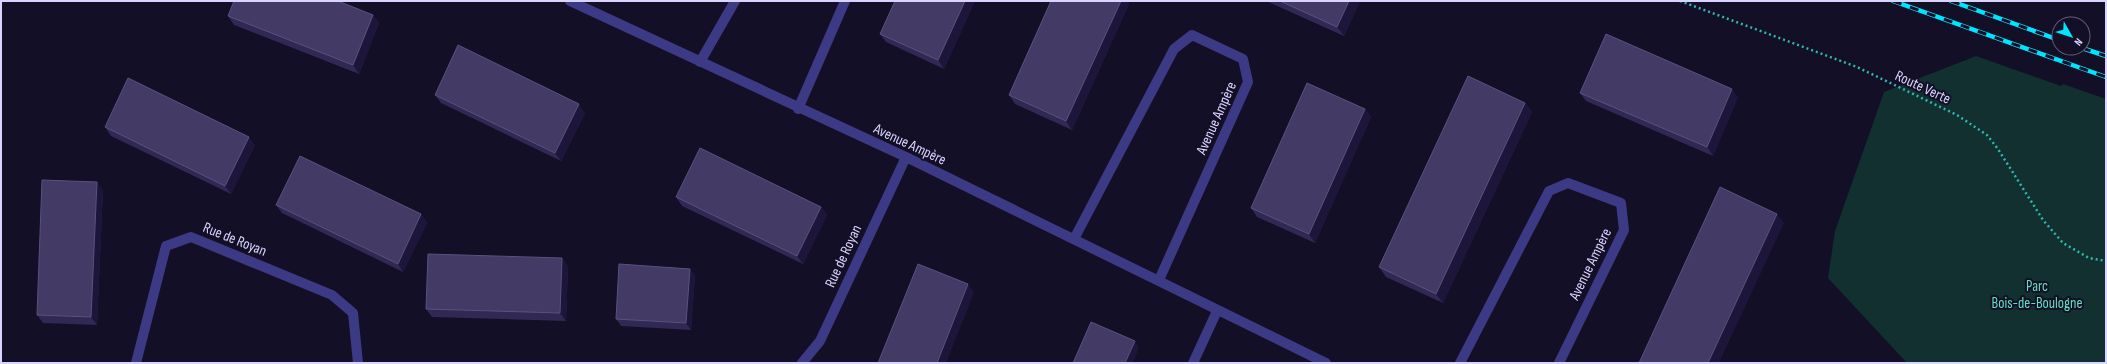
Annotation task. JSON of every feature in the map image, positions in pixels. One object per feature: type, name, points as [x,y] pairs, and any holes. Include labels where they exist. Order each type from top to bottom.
[{"type":"street","name":"Avenue Ampère","points":[[570,1],[906,157],[1159,280],[1217,311],[1326,363]]},
{"type":"street","points":[[700,62],[735,1]]},
{"type":"street","points":[[798,108],[845,1]]},
{"type":"street","name":"Avenue Ampère","points":[[1074,239],[1174,49],[1192,35],[1243,59],[1248,82],[1159,280]]},
{"type":"street","name":"Rue de Royan","points":[[802,363],[820,340],[906,157]]},
{"type":"street","name":"Avenue Ampère","points":[[1460,363],[1549,191],[1568,183],[1621,203],[1624,230],[1559,363]]},
{"type":"street","name":"Rue de Royan","points":[[136,363],[166,246],[191,237],[332,296],[353,313],[358,363]]},
{"type":"street","points":[[1193,363],[1217,311]]},
{"type":"path","name":"Route Verte","points":[[1680,1],[1857,67],[1957,115],[1987,135],[1998,149],[2043,220],[2063,243],[2089,258],[2106,261]]},
{"type":"green space","name":"Parc Bois-de-Boulogne","points":[[1976,56],[2061,86],[2063,84],[2106,99],[2106,363],[1907,363],[1828,278],[1835,231],[1884,92]]},
{"type":"building","points":[[234,1],[338,1],[373,15],[353,65],[228,16]]},
{"type":"building","points":[[895,1],[965,1],[938,60],[880,34]]},
{"type":"building","points":[[1051,1],[1121,1],[1066,121],[1009,95]]},
{"type":"building","points":[[1280,1],[1349,1],[1337,27]]},
{"type":"building","points":[[1606,34],[1732,89],[1707,147],[1580,93]]},
{"type":"building","points":[[458,45],[579,104],[555,153],[435,95]]},
{"type":"building","points":[[1468,76],[1525,103],[1436,294],[1379,267]]},
{"type":"building","points":[[128,78],[249,137],[225,186],[105,127]]},
{"type":"building","points":[[1307,83],[1365,109],[1309,234],[1251,208]]},
{"type":"building","points":[[700,148],[821,207],[797,256],[676,197]]},
{"type":"building","points":[[300,156],[421,214],[398,264],[276,205]]},
{"type":"building","points":[[42,180],[97,182],[91,317],[37,315]]},
{"type":"building","points":[[1720,187],[1777,214],[1708,363],[1639,363]]},
{"type":"building","points":[[428,254],[562,258],[560,313],[426,309]]},
{"type":"building","points":[[619,264],[690,269],[686,323],[616,319]]},
{"type":"building","points":[[918,264],[968,284],[937,363],[878,363]]},
{"type":"building","points":[[1091,322],[1135,341],[1125,363],[1073,363]]},
{"type":"railway","points":[[1893,1],[2106,77]]},
{"type":"railway","points":[[1951,1],[2051,37]]},
{"type":"railway","points":[[2091,51],[2106,56]]}]
